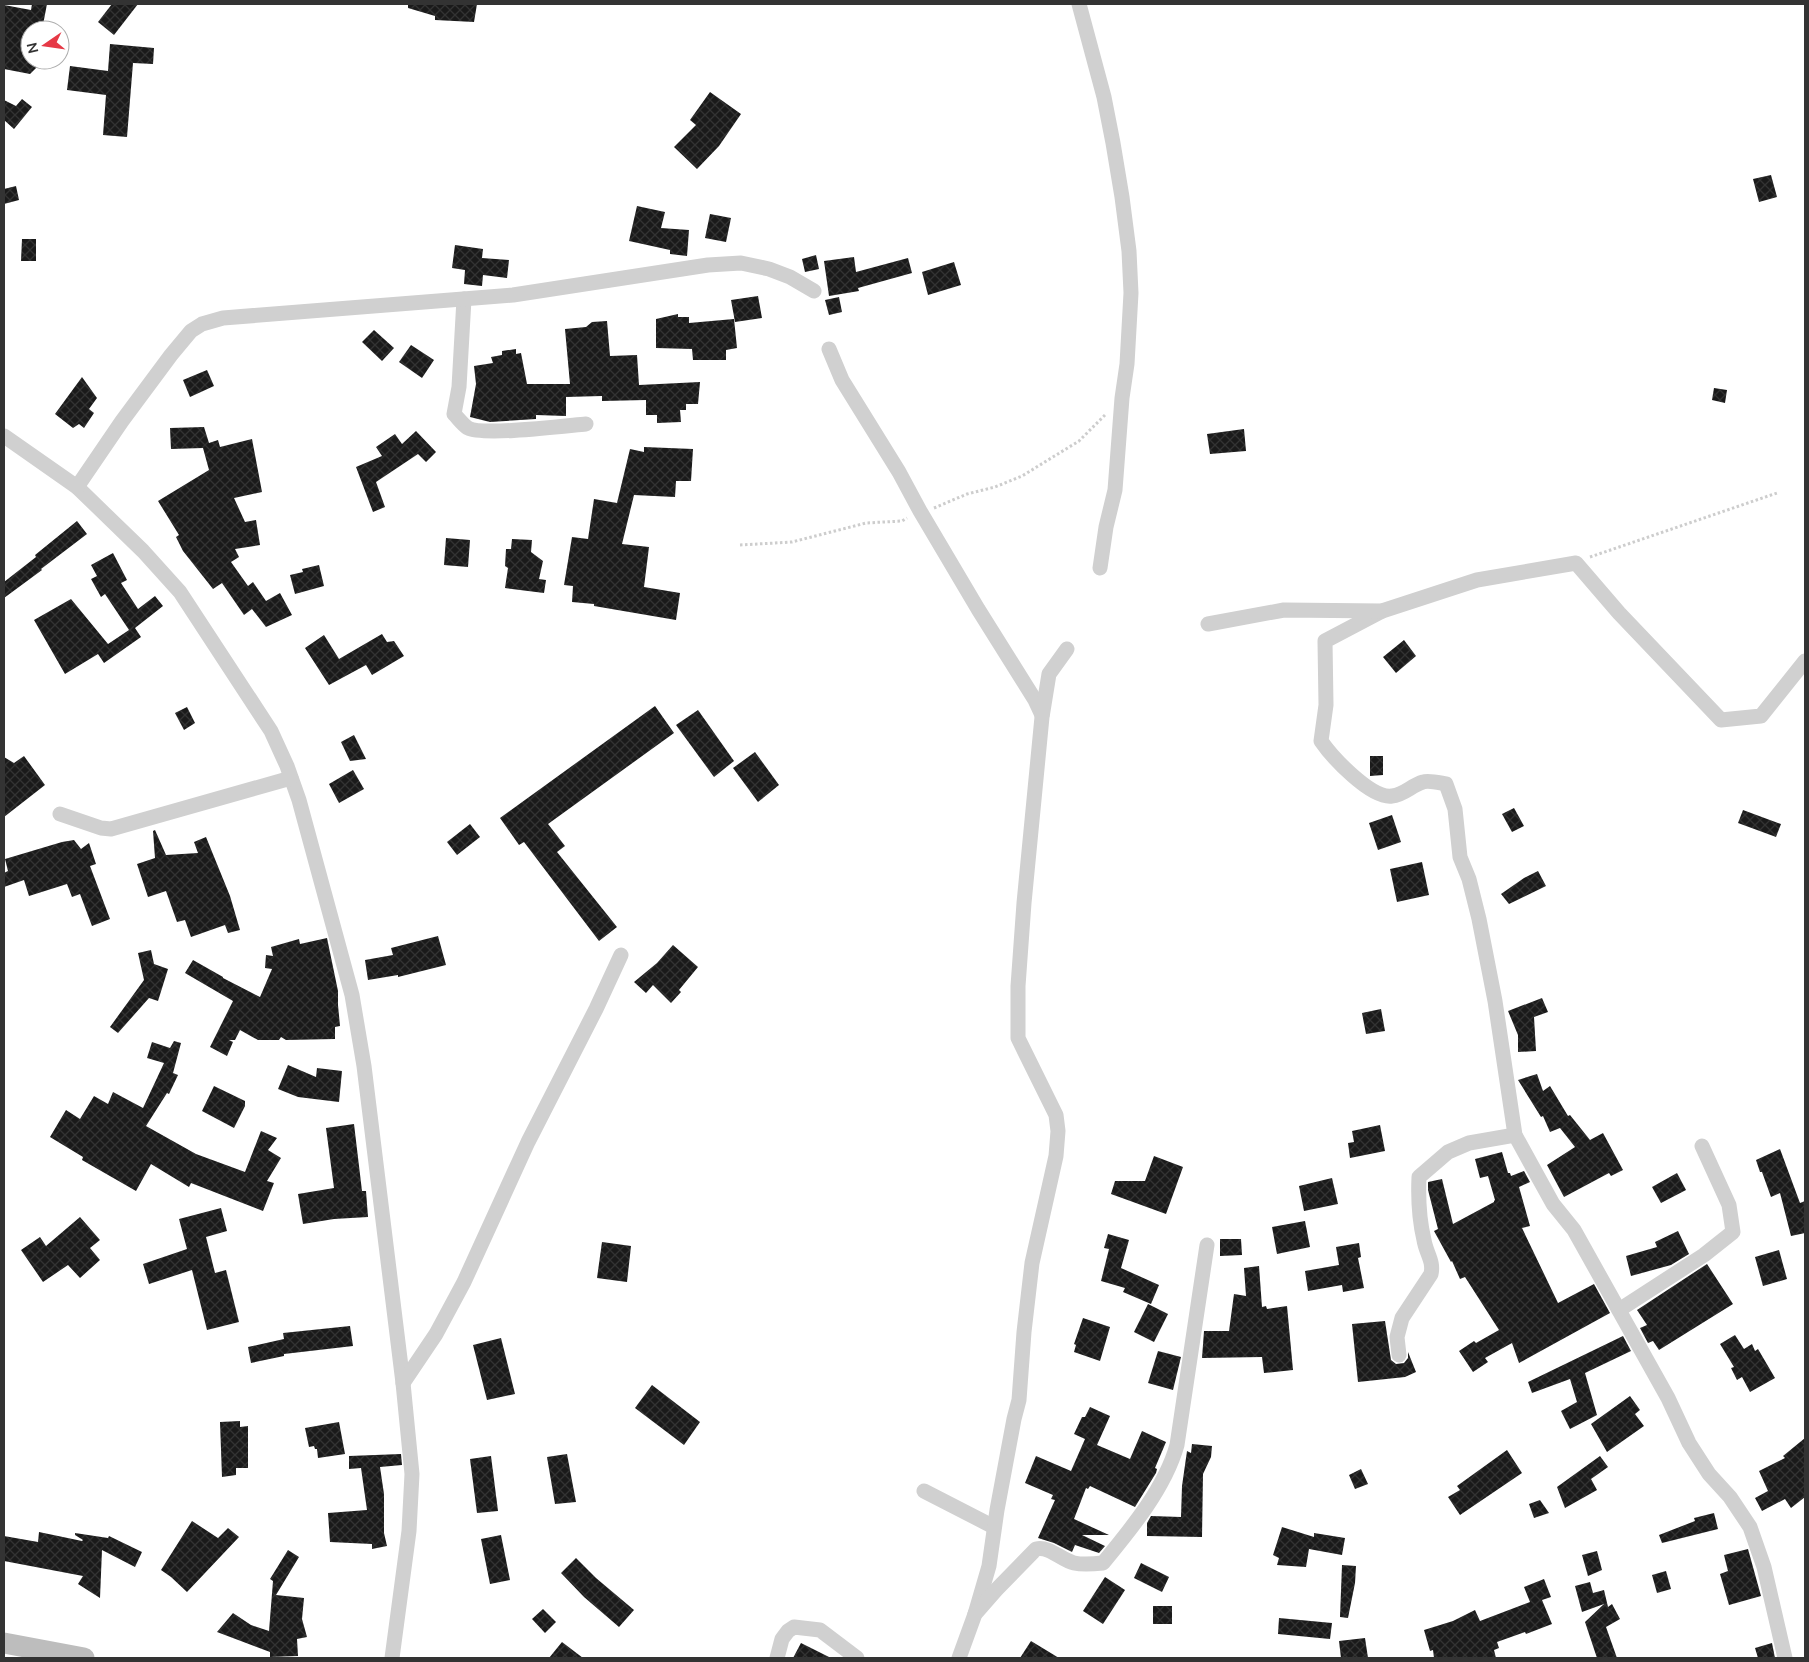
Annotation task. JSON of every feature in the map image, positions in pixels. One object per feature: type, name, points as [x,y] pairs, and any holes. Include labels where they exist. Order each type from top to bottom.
[{"type":"main road","points":[[4,1643],[84,1658]]},
{"type":"street","points":[[1079,4],[1105,106],[1122,197],[1129,251],[1131,293],[1127,364],[1114,490],[1106,526],[1100,568]]},
{"type":"street","points":[[78,487],[122,421],[191,331],[202,324],[223,318],[512,296],[708,265],[742,263],[769,269],[790,277],[814,291]]},
{"type":"street","points":[[464,299],[459,387],[454,414],[468,428],[485,430],[510,431],[586,424]]},
{"type":"street","points":[[829,349],[842,380],[899,472],[973,601],[1035,700],[1042,717]]},
{"type":"street","points":[[4,436],[78,487],[143,551],[180,592],[271,731],[292,778],[299,800],[352,995],[364,1066],[404,1383],[412,1474],[409,1531],[392,1658]]},
{"type":"street","points":[[1785,1658],[1764,1567],[1750,1527],[1730,1497],[1709,1474],[1689,1443],[1668,1398],[1574,1230],[1554,1204],[1515,1135],[1490,973],[1469,879],[1460,857],[1455,809],[1446,784],[1424,782],[1401,794],[1389,797],[1364,786],[1330,754],[1321,741],[1326,705],[1325,640],[1382,611],[1478,580],[1576,563],[1619,613],[1721,720],[1761,716],[1805,661]]},
{"type":"street","points":[[1208,624],[1284,610],[1382,611]]},
{"type":"street","points":[[959,1658],[975,1614],[989,1566],[994,1527],[1019,1400],[1032,1262],[1056,1156],[1058,1131],[1056,1115],[1018,1038],[1018,986],[1042,717],[1049,674],[1067,649]]},
{"type":"street","points":[[60,814],[101,828],[111,829],[292,778]]},
{"type":"street","points":[[404,1383],[436,1334],[464,1282],[528,1142],[596,1009],[621,955]]},
{"type":"street","points":[[1399,1355],[1397,1337],[1402,1318],[1433,1268],[1432,1261],[1427,1253],[1418,1206],[1419,1177],[1448,1152],[1469,1143],[1515,1135]]},
{"type":"street","points":[[1619,1310],[1704,1255],[1733,1232],[1729,1206],[1702,1146]]},
{"type":"street","points":[[975,1614],[1036,1549],[1045,1549],[1073,1562],[1103,1563],[1164,1480],[1172,1463],[1177,1445],[1207,1245]]},
{"type":"street","points":[[924,1490],[994,1527]]},
{"type":"street","points":[[777,1658],[782,1639],[794,1627],[820,1630],[857,1658]]},
{"type":"path","points":[[740,545],[792,542],[866,523],[902,521],[920,511],[941,506],[967,494],[995,487],[1022,476],[1079,441],[1122,398]]},
{"type":"path","points":[[1576,563],[1606,550],[1777,493]]},
{"type":"building","points":[[32,4],[47,4],[44,20],[20,20],[20,70],[34,70],[30,74],[4,69],[4,5],[31,10]]},
{"type":"building","points":[[112,4],[138,4],[114,35],[98,22]]},
{"type":"building","points":[[408,4],[477,4],[474,22],[435,20],[435,16],[408,8]]},
{"type":"building","points":[[110,44],[154,48],[153,64],[133,63],[127,137],[103,135],[106,95],[67,90],[70,66],[108,71]]},
{"type":"building","points":[[710,92],[741,114],[719,146],[697,169],[674,147],[696,125],[690,120]]},
{"type":"building","points":[[22,99],[32,107],[14,129],[4,120],[4,100],[16,106]]},
{"type":"building","points":[[1771,175],[1777,197],[1759,202],[1753,179]]},
{"type":"building","points":[[16,186],[19,200],[4,204],[4,189]]},
{"type":"building","points":[[637,206],[665,212],[661,228],[689,230],[687,256],[670,254],[670,250],[629,241]]},
{"type":"building","points":[[710,214],[731,218],[726,242],[705,238]]},
{"type":"building","points":[[22,239],[36,239],[36,261],[21,261]]},
{"type":"building","points":[[455,245],[483,249],[482,258],[509,260],[507,278],[483,275],[482,286],[464,284],[465,270],[452,268]]},
{"type":"building","points":[[816,255],[819,269],[805,272],[802,259]]},
{"type":"building","points":[[854,257],[856,272],[908,258],[912,273],[858,288],[859,291],[829,296],[824,261]]},
{"type":"building","points":[[954,262],[961,285],[928,295],[922,272]]},
{"type":"building","points":[[758,296],[762,318],[735,322],[731,300]]},
{"type":"building","points":[[839,297],[842,312],[829,315],[825,300]]},
{"type":"building","points":[[678,314],[678,317],[689,317],[689,323],[734,319],[737,348],[726,350],[726,360],[693,360],[692,349],[656,348],[656,319]]},
{"type":"building","points":[[607,321],[610,356],[637,355],[639,385],[700,382],[698,404],[686,404],[686,410],[680,410],[681,422],[657,423],[657,415],[646,415],[646,400],[602,401],[602,396],[566,397],[566,416],[536,415],[536,419],[490,422],[470,417],[476,384],[474,366],[493,363],[491,357],[502,355],[502,351],[516,349],[516,354],[521,353],[527,384],[570,384],[565,329],[586,327],[592,322]]},
{"type":"building","points":[[374,330],[394,348],[382,361],[362,342]]},
{"type":"building","points":[[411,345],[434,360],[422,378],[399,362]]},
{"type":"building","points":[[207,370],[214,386],[190,397],[183,380]]},
{"type":"building","points":[[82,377],[97,398],[89,409],[94,413],[84,428],[79,424],[73,428],[55,414]]},
{"type":"building","points":[[1714,388],[1727,390],[1725,403],[1712,400]]},
{"type":"building","points":[[204,427],[209,443],[218,440],[220,447],[252,439],[262,492],[234,498],[245,522],[256,520],[260,545],[235,549],[239,557],[231,562],[248,586],[253,582],[266,601],[280,593],[292,615],[266,627],[252,609],[244,615],[222,583],[213,589],[183,551],[176,537],[179,535],[158,501],[209,470],[203,448],[171,449],[170,428]]},
{"type":"building","points":[[1244,429],[1246,451],[1210,454],[1207,434]]},
{"type":"building","points":[[416,431],[436,452],[426,462],[418,454],[376,482],[385,507],[373,512],[356,467],[382,456],[376,447],[395,434],[402,444]]},
{"type":"building","points":[[644,447],[693,449],[691,481],[676,481],[675,497],[634,495],[622,544],[649,547],[644,587],[680,593],[676,620],[594,606],[594,604],[572,602],[573,586],[564,585],[572,537],[588,539],[594,499],[617,503],[630,449],[644,452]]},
{"type":"building","points":[[77,521],[87,534],[4,598],[4,582]]},
{"type":"building","points":[[446,538],[470,540],[468,567],[444,565]]},
{"type":"building","points":[[512,539],[532,540],[531,552],[543,561],[539,579],[546,580],[544,593],[505,588],[508,568],[505,566],[506,549],[511,549]]},
{"type":"building","points":[[113,553],[127,580],[121,583],[138,609],[155,596],[163,606],[135,628],[141,637],[104,663],[98,654],[65,674],[34,620],[71,599],[108,644],[129,630],[105,594],[101,597],[91,579],[97,576],[91,565]]},
{"type":"building","points":[[319,565],[324,586],[295,594],[290,575],[303,572],[302,569]]},
{"type":"building","points":[[382,634],[387,642],[394,641],[404,656],[372,675],[366,665],[329,685],[305,648],[324,635],[339,659]]},
{"type":"building","points":[[1404,640],[1416,656],[1396,673],[1383,657]]},
{"type":"building","points":[[655,706],[674,733],[548,824],[565,846],[557,852],[617,927],[599,941],[524,842],[519,845],[500,818]]},
{"type":"building","points":[[187,707],[195,723],[184,730],[175,713]]},
{"type":"building","points":[[698,710],[734,761],[714,777],[676,725]]},
{"type":"building","points":[[354,735],[366,759],[350,761],[341,742]]},
{"type":"building","points":[[755,752],[779,785],[758,802],[733,768]]},
{"type":"building","points":[[24,756],[45,785],[4,817],[4,757],[14,763]]},
{"type":"building","points":[[1370,756],[1383,756],[1383,775],[1370,776]]},
{"type":"building","points":[[353,770],[364,789],[339,803],[329,784]]},
{"type":"building","points":[[1514,808],[1524,826],[1512,832],[1502,814]]},
{"type":"building","points":[[1743,810],[1781,824],[1776,837],[1738,823]]},
{"type":"building","points":[[1392,815],[1401,842],[1378,850],[1369,823]]},
{"type":"building","points":[[470,824],[480,837],[457,855],[447,842]]},
{"type":"building","points":[[155,830],[166,855],[198,853],[194,842],[206,837],[230,896],[240,930],[228,933],[225,925],[191,937],[185,920],[177,922],[166,891],[148,897],[137,864],[155,858],[153,831]]},
{"type":"building","points":[[74,840],[81,849],[89,843],[96,864],[90,866],[110,919],[92,926],[80,894],[72,897],[67,884],[29,896],[24,880],[4,887],[4,873],[8,871],[5,859]]},
{"type":"building","points":[[1422,862],[1429,895],[1397,902],[1390,869]]},
{"type":"building","points":[[1538,871],[1546,886],[1509,904],[1501,894]]},
{"type":"building","points":[[438,936],[446,965],[398,977],[398,975],[368,980],[365,960],[393,955],[391,948]]},
{"type":"building","points":[[327,938],[338,991],[340,1026],[335,1027],[335,1039],[286,1040],[281,1037],[279,1040],[258,1040],[240,1030],[235,1040],[229,1040],[233,1042],[227,1056],[210,1047],[233,1001],[185,973],[193,960],[260,997],[272,969],[265,968],[266,955],[273,956],[271,947],[299,939],[300,944]]},
{"type":"building","points":[[673,945],[698,967],[671,1003],[653,985],[646,993],[634,982],[657,963]]},
{"type":"building","points":[[151,950],[154,964],[168,969],[158,1001],[149,998],[118,1033],[110,1027],[144,980],[138,953]]},
{"type":"building","points":[[1542,998],[1548,1012],[1534,1017],[1536,1051],[1518,1052],[1518,1035],[1508,1011]]},
{"type":"building","points":[[1381,1009],[1385,1031],[1366,1034],[1362,1013]]},
{"type":"building","points":[[174,1041],[181,1043],[173,1073],[178,1075],[169,1094],[167,1093],[146,1126],[196,1154],[245,1172],[261,1131],[277,1138],[268,1150],[281,1158],[267,1181],[274,1183],[263,1211],[191,1183],[189,1187],[151,1164],[136,1191],[82,1160],[83,1157],[50,1137],[66,1110],[80,1119],[94,1096],[108,1104],[113,1092],[143,1108],[164,1063],[147,1058],[152,1042],[170,1048]]},
{"type":"building","points":[[288,1065],[316,1077],[317,1068],[342,1071],[339,1102],[298,1097],[278,1089]]},
{"type":"building","points":[[1537,1074],[1543,1091],[1550,1086],[1568,1116],[1570,1115],[1590,1140],[1603,1133],[1623,1170],[1611,1176],[1609,1173],[1564,1197],[1547,1165],[1575,1147],[1560,1128],[1550,1132],[1543,1116],[1541,1117],[1518,1080]]},
{"type":"building","points":[[214,1086],[245,1101],[245,1106],[234,1128],[202,1111]]},
{"type":"building","points":[[354,1124],[362,1191],[366,1191],[368,1217],[334,1219],[303,1224],[298,1194],[334,1188],[326,1128]]},
{"type":"building","points":[[1380,1125],[1385,1151],[1350,1158],[1348,1143],[1354,1142],[1352,1131]]},
{"type":"building","points":[[1780,1149],[1800,1203],[1805,1201],[1805,1233],[1791,1236],[1780,1193],[1771,1197],[1756,1160]]},
{"type":"building","points":[[1502,1152],[1508,1173],[1511,1176],[1524,1171],[1530,1182],[1519,1187],[1530,1226],[1522,1228],[1558,1303],[1594,1284],[1610,1313],[1519,1363],[1512,1343],[1485,1358],[1488,1362],[1473,1372],[1459,1351],[1474,1341],[1476,1343],[1499,1330],[1465,1277],[1460,1279],[1452,1261],[1434,1231],[1438,1229],[1428,1190],[1428,1182],[1442,1179],[1453,1224],[1494,1202],[1488,1176],[1480,1178],[1475,1159]]},
{"type":"building","points":[[1154,1156],[1183,1167],[1166,1214],[1111,1194],[1115,1181],[1145,1181]]},
{"type":"building","points":[[1677,1173],[1686,1190],[1661,1203],[1652,1187]]},
{"type":"building","points":[[1332,1178],[1338,1204],[1304,1211],[1299,1186]]},
{"type":"building","points":[[221,1208],[227,1231],[206,1237],[215,1273],[226,1270],[239,1322],[207,1330],[192,1270],[149,1284],[143,1264],[187,1249],[179,1219]]},
{"type":"building","points":[[80,1217],[100,1240],[90,1248],[100,1260],[80,1278],[68,1265],[43,1282],[21,1250],[40,1237],[46,1246]]},
{"type":"building","points":[[1305,1221],[1310,1247],[1277,1254],[1272,1227]]},
{"type":"building","points":[[1678,1231],[1689,1254],[1671,1265],[1631,1276],[1626,1256],[1657,1247],[1655,1242]]},
{"type":"building","points":[[1108,1234],[1129,1240],[1121,1268],[1159,1285],[1151,1304],[1123,1292],[1125,1288],[1101,1281],[1109,1249],[1104,1248]]},
{"type":"building","points":[[1220,1239],[1241,1239],[1242,1255],[1220,1256]]},
{"type":"building","points":[[602,1242],[631,1246],[627,1282],[597,1278]]},
{"type":"building","points":[[1359,1243],[1361,1257],[1358,1258],[1364,1288],[1343,1292],[1342,1285],[1308,1291],[1305,1271],[1339,1265],[1336,1247]]},
{"type":"building","points":[[1779,1250],[1787,1279],[1763,1286],[1755,1257]]},
{"type":"building","points":[[1707,1264],[1733,1304],[1659,1350],[1653,1341],[1648,1343],[1640,1328],[1647,1325],[1637,1310]]},
{"type":"building","points":[[1259,1266],[1262,1307],[1266,1306],[1267,1309],[1287,1306],[1293,1370],[1264,1373],[1262,1357],[1202,1358],[1204,1331],[1229,1331],[1234,1294],[1246,1296],[1244,1268]]},
{"type":"building","points":[[1148,1304],[1168,1314],[1154,1342],[1134,1332]]},
{"type":"building","points":[[1083,1318],[1110,1327],[1100,1361],[1074,1352],[1076,1345],[1074,1344]]},
{"type":"building","points":[[1385,1321],[1391,1360],[1396,1364],[1404,1363],[1408,1358],[1408,1352],[1416,1372],[1405,1377],[1358,1382],[1352,1324]]},
{"type":"building","points":[[350,1326],[353,1346],[284,1354],[284,1356],[251,1363],[248,1347],[284,1339],[283,1333]]},
{"type":"building","points":[[1735,1335],[1744,1349],[1752,1344],[1755,1351],[1758,1349],[1775,1378],[1750,1392],[1742,1377],[1737,1380],[1731,1368],[1734,1367],[1720,1344]]},
{"type":"building","points":[[1623,1336],[1631,1351],[1585,1373],[1597,1415],[1570,1429],[1561,1411],[1577,1402],[1570,1379],[1532,1393],[1528,1382]]},
{"type":"building","points":[[501,1338],[515,1394],[487,1400],[473,1345]]},
{"type":"building","points":[[1158,1351],[1181,1357],[1173,1390],[1148,1383]]},
{"type":"building","points":[[652,1385],[700,1422],[684,1445],[635,1408]]},
{"type":"building","points":[[1630,1396],[1640,1410],[1635,1414],[1644,1426],[1607,1452],[1591,1424]]},
{"type":"building","points":[[1090,1407],[1110,1416],[1097,1445],[1130,1459],[1142,1431],[1166,1442],[1155,1468],[1157,1469],[1156,1473],[1135,1507],[1090,1486],[1088,1489],[1086,1488],[1074,1519],[1109,1535],[1082,1535],[1105,1546],[1099,1553],[1075,1545],[1072,1552],[1038,1538],[1055,1500],[1051,1499],[1053,1495],[1025,1483],[1036,1456],[1071,1471],[1085,1439],[1074,1434],[1082,1417],[1085,1417]]},
{"type":"building","points":[[240,1421],[240,1427],[248,1426],[248,1468],[236,1468],[236,1475],[222,1477],[220,1422]]},
{"type":"building","points":[[339,1422],[345,1454],[318,1458],[317,1449],[314,1446],[309,1447],[305,1428]]},
{"type":"building","points":[[1805,1438],[1805,1497],[1791,1508],[1785,1499],[1762,1511],[1755,1498],[1768,1491],[1759,1471],[1785,1458],[1783,1456]]},
{"type":"building","points":[[1192,1444],[1212,1446],[1211,1457],[1203,1474],[1202,1537],[1147,1536],[1147,1523],[1151,1516],[1181,1517],[1182,1486],[1187,1451],[1191,1453]]},
{"type":"building","points":[[1507,1450],[1522,1473],[1460,1515],[1448,1497],[1460,1490],[1457,1486]]},
{"type":"building","points":[[401,1454],[402,1465],[380,1467],[384,1494],[384,1533],[387,1546],[372,1549],[372,1544],[330,1542],[328,1513],[367,1510],[361,1468],[349,1469],[349,1456]]},
{"type":"building","points":[[567,1454],[576,1502],[555,1504],[547,1457]]},
{"type":"building","points":[[491,1456],[498,1511],[477,1513],[470,1459]]},
{"type":"building","points":[[1600,1456],[1608,1467],[1591,1479],[1597,1490],[1565,1508],[1557,1487]]},
{"type":"building","points":[[1361,1469],[1368,1484],[1355,1489],[1349,1475]]},
{"type":"building","points":[[1540,1500],[1549,1513],[1534,1518],[1529,1504]]},
{"type":"building","points":[[1714,1513],[1718,1529],[1662,1543],[1659,1535],[1695,1521],[1694,1518]]},
{"type":"building","points":[[192,1521],[218,1538],[228,1528],[239,1537],[187,1592],[161,1570]]},
{"type":"building","points":[[1282,1527],[1314,1537],[1314,1533],[1345,1538],[1342,1555],[1309,1549],[1306,1567],[1277,1565],[1279,1558],[1273,1555]]},
{"type":"building","points":[[39,1532],[82,1541],[75,1533],[108,1538],[109,1536],[142,1552],[135,1567],[102,1550],[100,1598],[78,1584],[83,1576],[4,1561],[4,1536],[38,1542]]},
{"type":"building","points":[[501,1535],[510,1580],[490,1584],[481,1539]]},
{"type":"building","points":[[1748,1549],[1761,1596],[1729,1605],[1720,1574],[1728,1571],[1724,1555]]},
{"type":"building","points":[[288,1550],[299,1557],[276,1595],[304,1598],[302,1619],[307,1637],[297,1639],[298,1656],[270,1657],[270,1652],[217,1632],[233,1613],[251,1625],[269,1631],[273,1581],[270,1579]]},
{"type":"building","points":[[1597,1551],[1602,1570],[1588,1576],[1582,1555]]},
{"type":"building","points":[[576,1558],[596,1578],[634,1610],[619,1627],[584,1597],[561,1573]]},
{"type":"building","points":[[1141,1563],[1169,1577],[1162,1592],[1134,1578]]},
{"type":"building","points":[[1342,1565],[1356,1566],[1355,1583],[1348,1618],[1340,1617]]},
{"type":"building","points":[[1666,1571],[1671,1589],[1657,1593],[1652,1575]]},
{"type":"building","points":[[1105,1577],[1125,1590],[1103,1624],[1083,1611]]},
{"type":"building","points":[[1544,1579],[1551,1597],[1542,1600],[1552,1624],[1497,1642],[1499,1648],[1494,1650],[1496,1658],[1434,1658],[1433,1650],[1430,1651],[1424,1630],[1453,1621],[1475,1610],[1480,1621],[1530,1602],[1524,1587]]},
{"type":"building","points":[[1590,1582],[1593,1593],[1604,1590],[1608,1607],[1612,1604],[1620,1619],[1606,1627],[1617,1658],[1597,1658],[1585,1622],[1604,1604],[1582,1612],[1575,1586]]},
{"type":"building","points":[[1153,1606],[1172,1606],[1172,1624],[1153,1624]]},
{"type":"building","points":[[543,1609],[556,1622],[545,1633],[532,1619]]},
{"type":"building","points":[[1279,1618],[1332,1623],[1330,1639],[1278,1634]]},
{"type":"building","points":[[1365,1638],[1368,1658],[1341,1658],[1339,1641]]},
{"type":"building","points":[[1031,1641],[1059,1658],[1020,1658]]},
{"type":"building","points":[[562,1642],[583,1658],[549,1658]]},
{"type":"building","points":[[801,1643],[831,1658],[793,1658]]},
{"type":"building","points":[[1772,1643],[1775,1658],[1758,1658],[1755,1648]]}]
